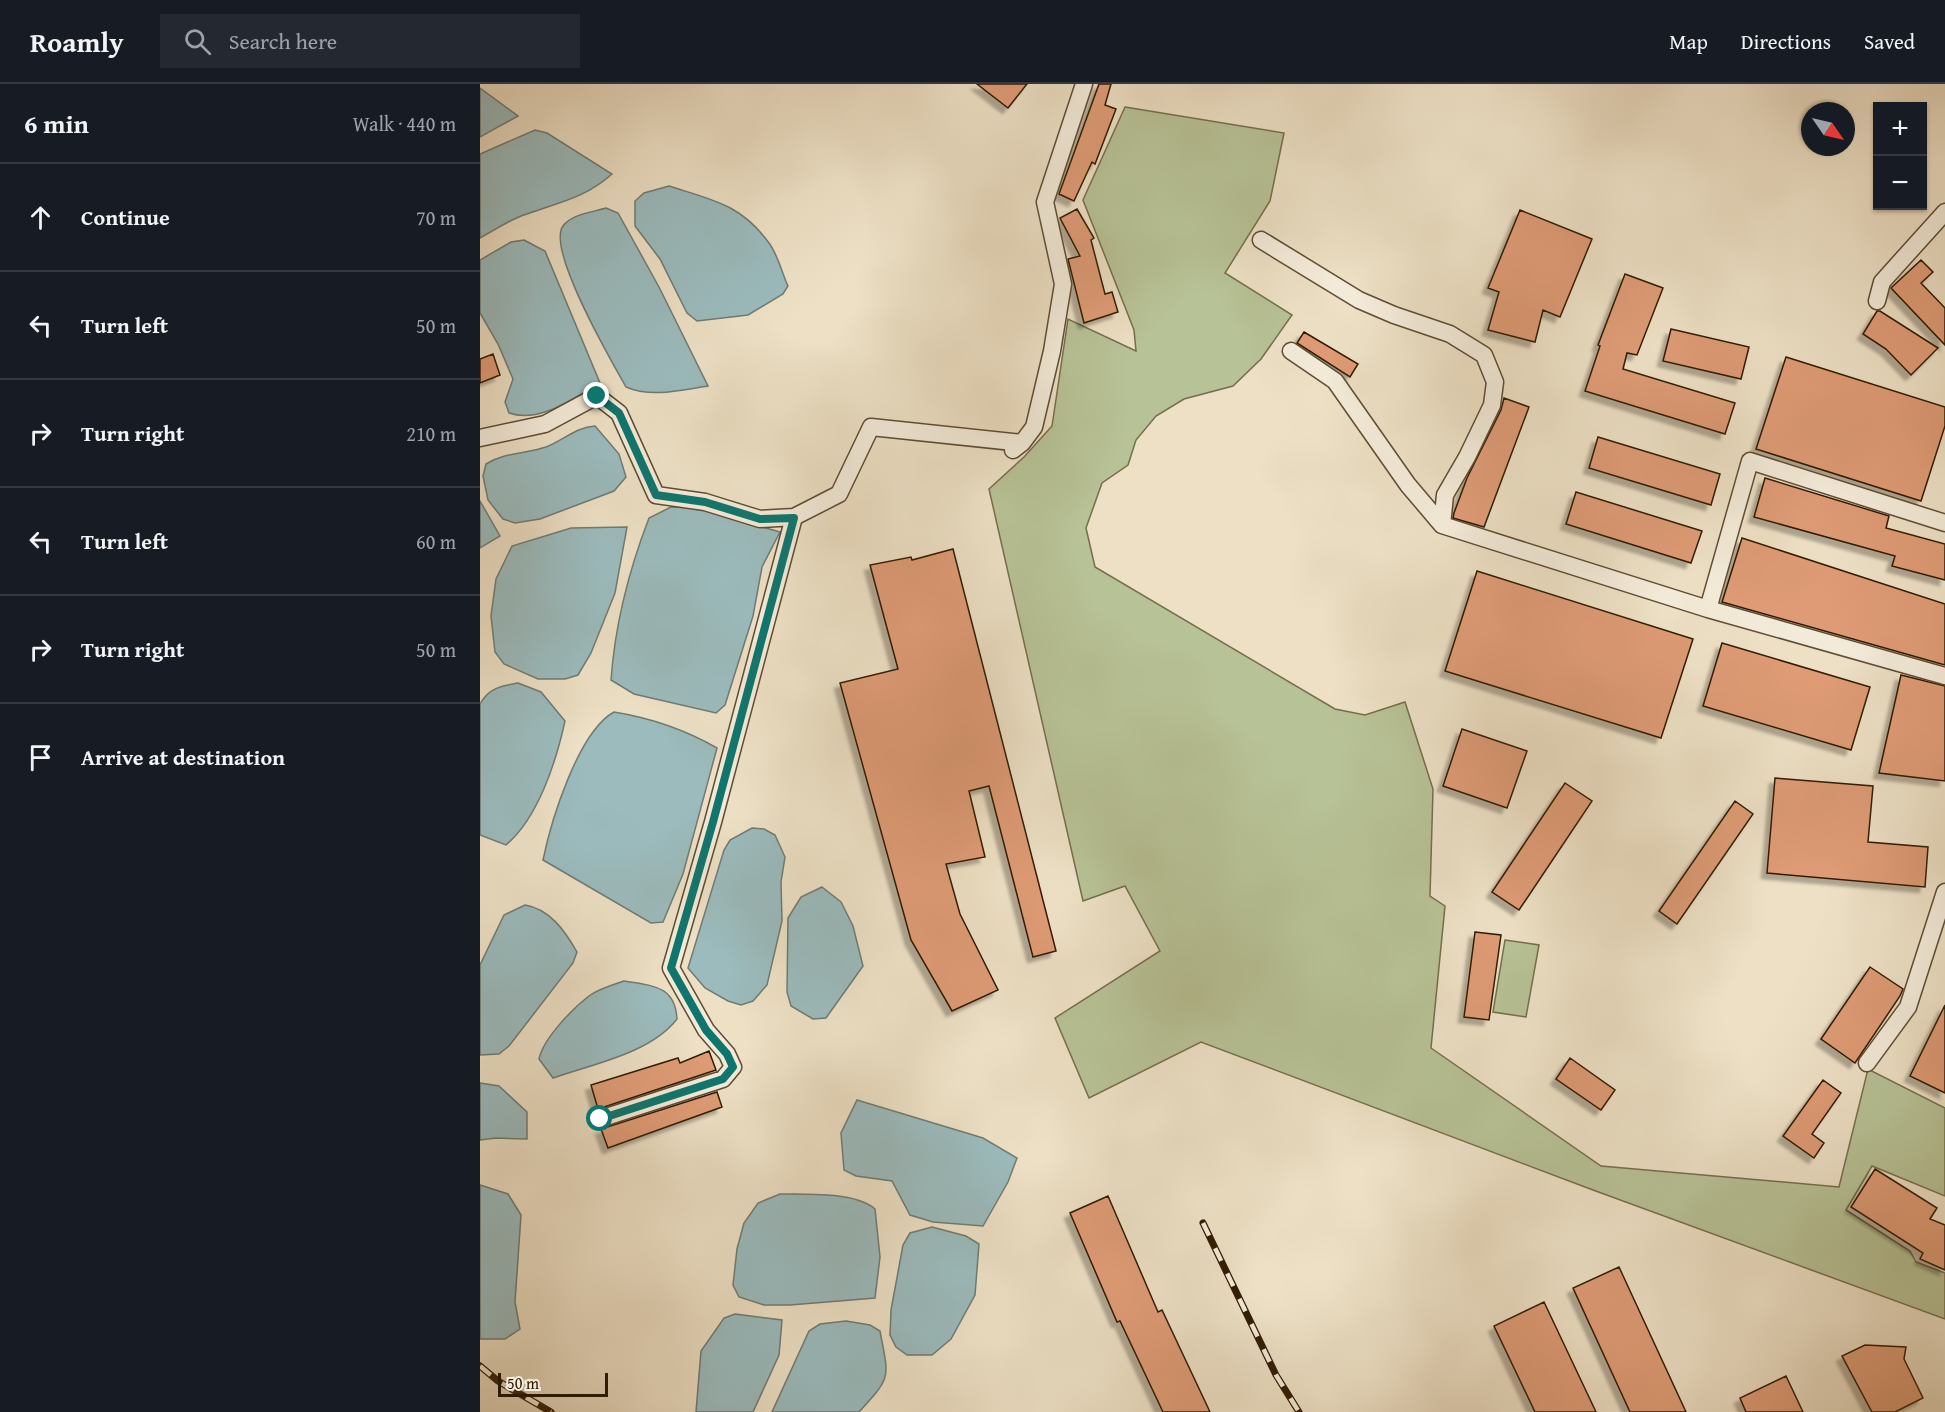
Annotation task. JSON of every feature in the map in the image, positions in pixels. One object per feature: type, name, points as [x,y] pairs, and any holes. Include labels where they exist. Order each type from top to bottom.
[{"type":"street","points":[[480,438],[545,424],[597,396],[619,413],[656,495],[705,502],[760,519],[794,518],[839,494],[871,427],[1017,448],[1034,428],[1052,351],[1063,284],[1045,202],[1084,84]]},
{"type":"street","points":[[1877,301],[1882,282],[1945,212]]},
{"type":"street","points":[[1262,240],[1359,300],[1394,315],[1450,334],[1484,355],[1496,382],[1492,405],[1467,457],[1445,495],[1442,525]]},
{"type":"street","points":[[1291,351],[1335,381],[1408,485],[1442,525],[1708,609],[1945,676]]},
{"type":"street","points":[[1708,609],[1750,461],[1945,523]]},
{"type":"street","points":[[600,1119],[723,1079],[733,1067],[727,1054],[706,1030],[671,968],[713,822],[794,518]]},
{"type":"street","points":[[1867,1064],[1908,1007],[1945,892]]},
{"type":"green space","points":[[1125,107],[1284,133],[1270,201],[1225,273],[1292,315],[1261,359],[1233,386],[1184,399],[1156,416],[1136,440],[1128,465],[1102,483],[1086,528],[1095,567],[1335,709],[1365,715],[1405,702],[1433,789],[1430,896],[1445,906],[1431,1048],[1601,1166],[1839,1187],[1868,1069],[1945,1108],[1945,1196],[1872,1166],[1846,1210],[1910,1251],[1916,1262],[1945,1273],[1945,1319],[1593,1190],[1201,1042],[1089,1098],[1055,1018],[1160,951],[1125,886],[1083,901],[989,489],[1024,457],[1052,426],[1068,319],[1136,351],[1134,330],[1083,200]]},
{"type":"green space","points":[[1505,940],[1539,945],[1526,1017],[1493,1012]]},
{"type":"water","points":[[480,88],[518,116],[480,137]]},
{"type":"water","points":[[535,130],[547,133],[612,174],[582,194],[515,219],[480,238],[480,154]]},
{"type":"water","points":[[669,186],[725,205],[748,220],[775,253],[788,286],[783,294],[748,315],[697,321],[687,313],[660,259],[635,226],[635,201],[644,193]]},
{"type":"water","points":[[606,208],[618,213],[659,287],[708,386],[656,393],[626,387],[583,306],[564,257],[560,238],[563,226],[567,222],[583,214]]},
{"type":"water","points":[[524,240],[545,251],[600,383],[568,402],[533,415],[509,413],[505,402],[513,379],[498,344],[480,313],[480,260],[511,242]]},
{"type":"water","points":[[595,426],[619,454],[626,477],[614,491],[540,519],[515,523],[503,519],[488,500],[483,476],[486,464],[508,455],[546,447],[576,431]]},
{"type":"water","points":[[480,501],[500,536],[480,548]]},
{"type":"water","points":[[671,507],[696,508],[780,532],[762,567],[753,616],[725,705],[716,713],[634,694],[611,680],[620,618],[629,577],[642,538],[649,518]]},
{"type":"water","points":[[627,527],[615,593],[591,653],[578,675],[565,679],[538,679],[504,664],[495,652],[491,616],[496,579],[512,546],[571,528]]},
{"type":"water","points":[[518,683],[541,692],[565,721],[551,771],[536,805],[517,834],[506,845],[480,835],[480,704],[487,694],[496,689]]},
{"type":"water","points":[[614,712],[667,725],[717,748],[683,874],[663,922],[651,923],[543,860],[559,801],[578,757],[601,723]]},
{"type":"water","points":[[752,828],[764,829],[775,835],[785,857],[781,882],[782,921],[767,985],[753,1001],[741,1005],[728,1001],[705,988],[688,968],[724,850],[730,840]]},
{"type":"water","points":[[822,887],[841,902],[853,926],[863,966],[826,1018],[813,1019],[791,1006],[787,992],[788,918],[801,897]]},
{"type":"water","points":[[525,905],[542,911],[556,922],[577,952],[573,963],[509,1046],[499,1054],[480,1055],[480,965],[504,915]]},
{"type":"water","points":[[624,981],[653,986],[667,993],[672,999],[677,1019],[666,1031],[637,1049],[553,1078],[539,1059],[552,1034],[567,1016],[589,996]]},
{"type":"water","points":[[480,1083],[499,1086],[527,1112],[527,1139],[480,1140]]},
{"type":"water","points":[[857,1100],[983,1138],[1017,1158],[1008,1182],[983,1226],[933,1222],[910,1215],[892,1181],[856,1176],[844,1170],[841,1133]]},
{"type":"water","points":[[480,1185],[508,1194],[521,1215],[515,1302],[520,1329],[505,1339],[480,1339]]},
{"type":"water","points":[[780,1194],[843,1197],[866,1203],[875,1209],[880,1257],[875,1298],[764,1305],[739,1297],[733,1285],[737,1249],[744,1223],[758,1203]]},
{"type":"water","points":[[932,1227],[966,1236],[979,1244],[975,1295],[951,1339],[932,1355],[907,1355],[896,1347],[890,1335],[891,1310],[903,1245],[910,1233]]},
{"type":"water","points":[[735,1314],[782,1320],[779,1355],[753,1412],[696,1412],[701,1351],[724,1318]]},
{"type":"water","points":[[846,1321],[870,1325],[880,1331],[886,1368],[883,1383],[877,1391],[859,1412],[772,1412],[809,1331],[820,1324]]},
{"type":"building","points":[[977,84],[1027,84],[1008,108]]},
{"type":"building","points":[[1099,84],[1111,84],[1105,105],[1116,109],[1095,164],[1092,162],[1074,201],[1059,194]]},
{"type":"building","points":[[1077,209],[1094,238],[1091,240],[1105,294],[1112,292],[1118,312],[1084,323],[1068,259],[1080,256],[1060,218]]},
{"type":"building","points":[[1520,210],[1592,239],[1560,317],[1543,310],[1535,342],[1488,330],[1499,292],[1488,288]]},
{"type":"building","points":[[1921,260],[1933,272],[1921,283],[1945,308],[1945,345],[1891,288]]},
{"type":"building","points":[[1625,274],[1663,288],[1637,355],[1627,353],[1623,369],[1735,403],[1725,434],[1585,391],[1600,346],[1598,345]]},
{"type":"building","points":[[1877,311],[1938,348],[1911,375],[1886,349],[1863,334]]},
{"type":"building","points":[[1671,329],[1749,347],[1741,379],[1663,361]]},
{"type":"building","points":[[1304,332],[1358,364],[1350,377],[1297,343]]},
{"type":"building","points":[[493,354],[500,375],[480,383],[480,359]]},
{"type":"building","points":[[1786,357],[1945,407],[1945,426],[1921,501],[1756,449]]},
{"type":"building","points":[[1504,398],[1529,407],[1484,527],[1453,518],[1467,478],[1501,410]]},
{"type":"building","points":[[1598,437],[1720,474],[1711,505],[1589,468]]},
{"type":"building","points":[[1765,478],[1889,516],[1886,528],[1945,544],[1945,580],[1892,566],[1895,556],[1754,517]]},
{"type":"building","points":[[1576,492],[1702,531],[1691,563],[1566,524]]},
{"type":"building","points":[[1742,538],[1945,604],[1945,665],[1722,602]]},
{"type":"building","points":[[953,549],[1056,951],[1033,957],[989,786],[969,791],[985,857],[946,864],[960,914],[998,990],[952,1011],[911,940],[840,683],[898,669],[870,565],[911,557],[912,560]]},
{"type":"building","points":[[1477,571],[1693,639],[1661,738],[1445,671]]},
{"type":"building","points":[[1722,643],[1870,687],[1851,750],[1703,706]]},
{"type":"building","points":[[1901,675],[1945,686],[1945,781],[1879,773]]},
{"type":"building","points":[[1462,729],[1527,751],[1507,808],[1443,786]]},
{"type":"building","points":[[1775,778],[1873,786],[1868,842],[1928,847],[1925,887],[1767,873]]},
{"type":"building","points":[[1565,783],[1592,801],[1519,910],[1492,892]]},
{"type":"building","points":[[1735,801],[1753,814],[1677,924],[1659,911]]},
{"type":"building","points":[[1475,932],[1501,935],[1489,1020],[1464,1017]]},
{"type":"building","points":[[1870,967],[1903,989],[1855,1063],[1821,1039]]},
{"type":"building","points":[[1945,1005],[1945,1093],[1910,1076]]},
{"type":"building","points":[[709,1051],[716,1070],[598,1109],[591,1085],[678,1058],[680,1063]]},
{"type":"building","points":[[1570,1058],[1615,1090],[1601,1110],[1556,1079]]},
{"type":"building","points":[[1823,1080],[1841,1093],[1812,1134],[1824,1143],[1814,1158],[1783,1136]]},
{"type":"building","points":[[717,1092],[722,1107],[608,1148],[601,1129]]},
{"type":"building","points":[[1875,1169],[1937,1208],[1930,1219],[1945,1225],[1945,1270],[1920,1259],[1923,1253],[1851,1207]]},
{"type":"building","points":[[1108,1196],[1158,1312],[1162,1310],[1210,1412],[1163,1412],[1120,1321],[1117,1322],[1070,1213]]},
{"type":"building","points":[[1619,1267],[1686,1412],[1630,1412],[1573,1288]]},
{"type":"building","points":[[1544,1302],[1596,1412],[1535,1412],[1494,1326]]},
{"type":"building","points":[[1865,1345],[1906,1347],[1904,1359],[1923,1398],[1895,1412],[1872,1412],[1842,1356]]},
{"type":"building","points":[[1786,1376],[1803,1412],[1746,1412],[1740,1398]]},
{"type":"railway","points":[[1203,1223],[1276,1375],[1299,1412]]},
{"type":"railway","points":[[480,1366],[498,1381],[551,1412]]},
{"type":"route","points":[[597,396],[619,413],[656,495],[705,502],[760,519],[794,518],[713,822],[671,968],[706,1030],[727,1054],[733,1067],[723,1079],[600,1119]]}]
